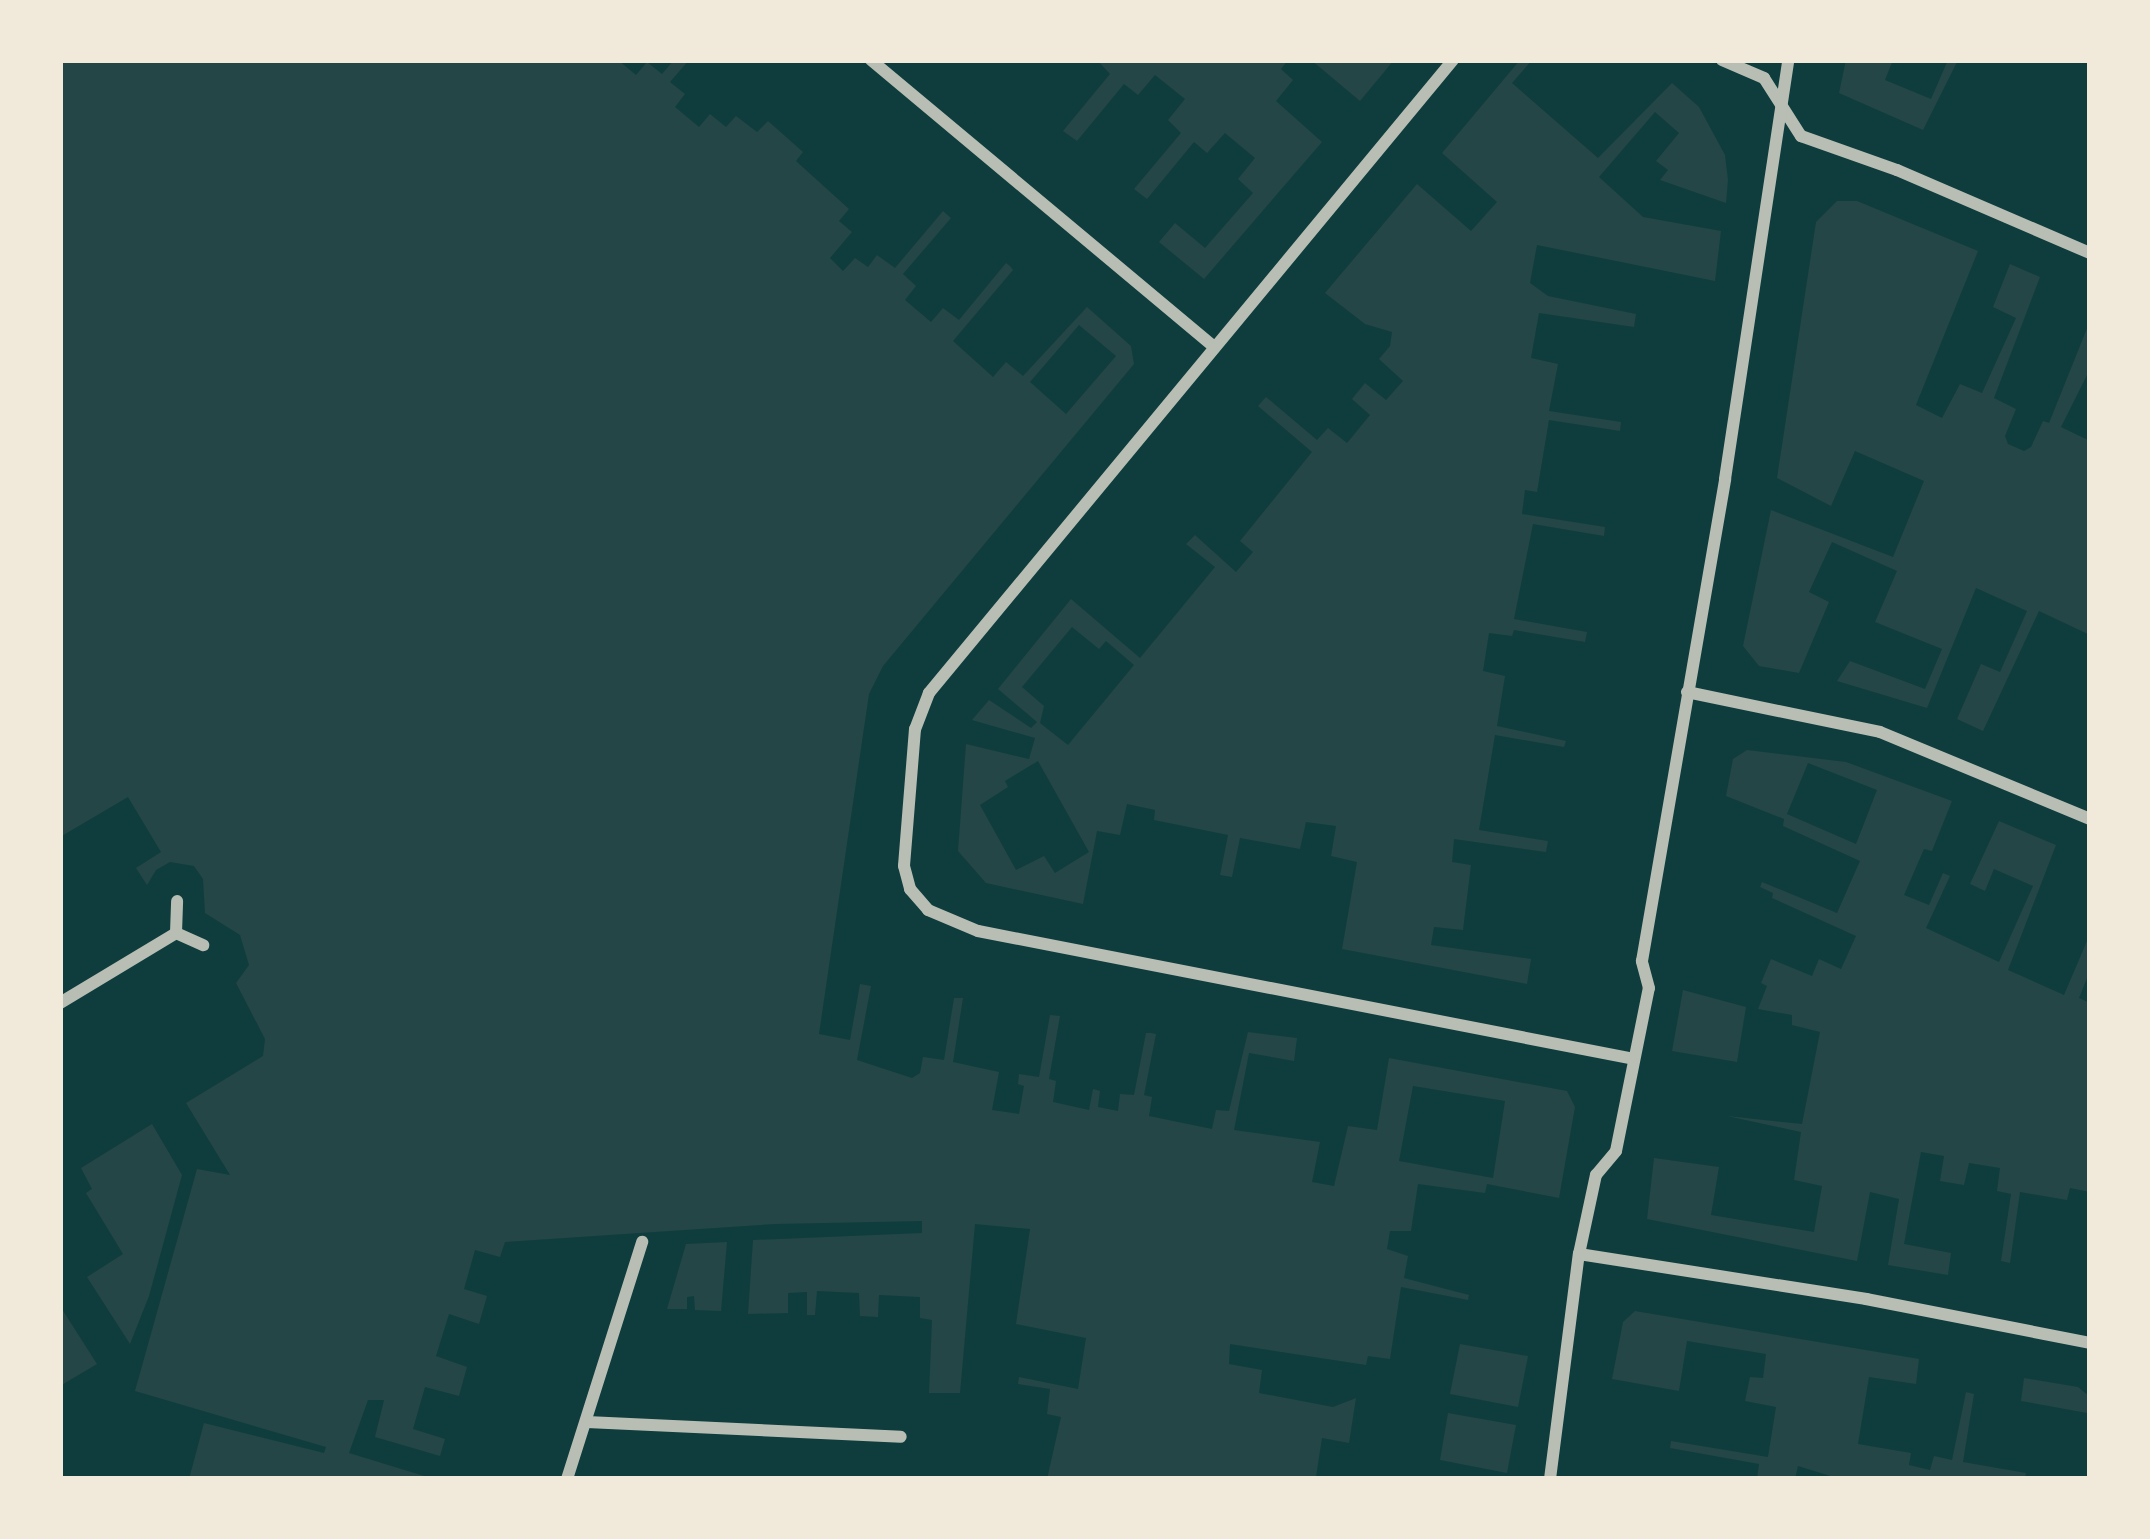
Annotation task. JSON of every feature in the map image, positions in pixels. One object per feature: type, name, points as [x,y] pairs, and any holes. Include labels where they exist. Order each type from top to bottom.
[{"type":"street","points":[[872,60],[1214,346]]},
{"type":"street","points":[[1454,60],[929,693],[912,752],[904,837],[910,889],[928,910],[978,931],[1634,1060]]},
{"type":"street","points":[[1722,60],[1764,78],[1801,136],[1897,170],[2090,253]]},
{"type":"street","points":[[1550,1479],[1579,1254],[1596,1175],[1616,1151],[1649,988],[1642,961],[1760,266],[1788,60]]},
{"type":"street","points":[[1688,692],[1880,732],[2090,818]]},
{"type":"street","points":[[176,933],[177,902]]},
{"type":"street","points":[[176,933],[203,945]]},
{"type":"street","points":[[60,1003],[176,933]]},
{"type":"street","points":[[567,1479],[642,1242]]},
{"type":"street","points":[[1579,1254],[1866,1299],[2090,1343]]},
{"type":"street","points":[[586,1422],[902,1437]]},
{"type":"shaded area","points":[[60,60],[618,60],[636,75],[647,62],[662,74],[674,60],[689,60],[670,82],[685,94],[675,107],[699,127],[710,114],[726,127],[736,116],[757,132],[768,121],[803,152],[796,161],[849,209],[839,221],[852,232],[830,258],[843,271],[855,258],[868,267],[877,255],[895,268],[943,211],[951,218],[903,274],[916,286],[905,300],[931,322],[943,308],[959,320],[1006,263],[1010,266],[1013,270],[953,341],[993,377],[1006,362],[1023,376],[1087,307],[1131,346],[1134,364],[883,666],[869,694],[819,1034],[850,1040],[860,984],[871,986],[857,1060],[912,1078],[920,1073],[923,1057],[944,1060],[954,998],[963,998],[953,1062],[999,1072],[992,1110],[1019,1114],[1024,1086],[1018,1084],[1019,1074],[1039,1077],[1050,1015],[1060,1016],[1049,1079],[1056,1081],[1053,1102],[1089,1110],[1093,1089],[1100,1091],[1098,1107],[1118,1111],[1120,1094],[1134,1095],[1146,1033],[1156,1034],[1144,1095],[1152,1097],[1149,1116],[1212,1129],[1216,1110],[1229,1111],[1248,1032],[1297,1038],[1294,1061],[1249,1053],[1234,1130],[1320,1142],[1312,1182],[1334,1186],[1348,1126],[1377,1130],[1389,1058],[1567,1091],[1575,1107],[1559,1198],[1487,1184],[1485,1193],[1418,1184],[1411,1231],[1390,1231],[1387,1249],[1408,1256],[1404,1278],[1469,1295],[1468,1300],[1401,1287],[1390,1359],[1368,1356],[1366,1365],[1230,1344],[1229,1364],[1262,1370],[1259,1393],[1333,1407],[1356,1398],[1349,1443],[1322,1438],[1316,1477],[1323,1479],[1047,1479],[1061,1417],[1047,1414],[1050,1389],[1018,1384],[1019,1377],[1078,1389],[1086,1338],[1016,1324],[1030,1229],[975,1224],[960,1393],[929,1393],[932,1320],[920,1318],[920,1297],[879,1295],[878,1317],[860,1316],[859,1293],[817,1291],[815,1315],[807,1315],[807,1292],[788,1293],[788,1313],[748,1314],[753,1240],[922,1233],[922,1221],[775,1224],[505,1242],[500,1257],[475,1250],[464,1289],[487,1296],[479,1324],[449,1314],[436,1356],[467,1367],[459,1396],[425,1387],[413,1429],[445,1439],[440,1456],[375,1437],[384,1400],[368,1400],[349,1453],[434,1479],[189,1479],[204,1423],[324,1453],[326,1447],[135,1391],[197,1169],[230,1175],[186,1103],[263,1056],[265,1039],[236,983],[249,965],[240,935],[205,913],[203,879],[194,866],[170,862],[156,870],[147,885],[136,868],[161,852],[128,797],[60,837]],"holes":[[[1079,325],[1116,356],[1066,414],[1030,382]],[[1413,1086],[1505,1101],[1493,1178],[1399,1161]]]},
{"type":"shaded area","points":[[1097,60],[1288,60],[1281,69],[1293,80],[1276,101],[1322,142],[1204,279],[1159,242],[1175,223],[1205,248],[1253,193],[1238,179],[1255,158],[1225,133],[1207,153],[1194,142],[1147,199],[1134,189],[1181,133],[1168,120],[1185,99],[1155,75],[1138,95],[1124,84],[1077,141],[1063,131],[1110,74]]},
{"type":"shaded area","points":[[1311,60],[1394,60],[1360,101]]},
{"type":"shaded area","points":[[1520,60],[1532,60],[1512,83],[1598,158],[1672,83],[1699,107],[1725,155],[1728,180],[1726,203],[1660,180],[1668,170],[1656,161],[1679,133],[1655,112],[1599,177],[1643,217],[1721,231],[1715,281],[1537,245],[1530,283],[1548,296],[1636,314],[1634,327],[1539,313],[1531,358],[1558,364],[1549,411],[1621,422],[1620,431],[1549,420],[1537,492],[1525,490],[1522,514],[1605,527],[1604,536],[1533,524],[1514,619],[1587,632],[1585,642],[1514,630],[1512,636],[1489,633],[1483,671],[1505,676],[1497,726],[1566,741],[1564,747],[1495,735],[1479,830],[1548,841],[1546,852],[1454,839],[1452,862],[1471,865],[1463,930],[1434,927],[1431,945],[1531,959],[1527,984],[1342,949],[1357,862],[1331,856],[1336,826],[1306,822],[1300,849],[1240,838],[1232,877],[1220,875],[1228,835],[1154,820],[1155,810],[1127,804],[1120,835],[1097,831],[1083,904],[986,883],[958,851],[966,744],[1029,759],[1035,738],[972,720],[989,700],[1031,728],[1037,722],[998,689],[1071,599],[1140,658],[1215,567],[1186,544],[1195,535],[1236,572],[1253,552],[1240,541],[1312,452],[1258,406],[1266,397],[1317,440],[1328,428],[1347,443],[1370,415],[1352,399],[1365,383],[1386,400],[1403,381],[1379,359],[1390,346],[1392,332],[1365,324],[1325,293],[1417,184],[1471,231],[1497,202],[1442,153]],"holes":[[[1072,627],[1099,649],[1106,641],[1134,665],[1068,745],[1040,723],[1044,706],[1022,687]],[[1038,761],[1089,852],[1055,873],[1044,856],[1016,870],[980,805],[1008,787],[1005,781]]]},
{"type":"shaded area","points":[[1846,60],[1893,60],[1885,80],[1931,99],[1948,60],[1958,60],[1923,130],[1839,93]]},
{"type":"shaded area","points":[[1837,201],[1857,201],[1978,251],[1916,405],[1942,418],[1960,384],[1982,393],[2016,318],[1993,307],[2010,264],[2040,277],[1994,398],[2016,409],[2005,436],[2008,444],[2024,451],[2031,447],[2043,421],[2049,423],[2090,321],[2090,369],[2061,427],[2090,441],[2090,635],[2039,611],[1983,731],[1957,719],[1981,664],[2000,672],[2027,611],[1976,588],[1927,708],[1837,681],[1850,661],[1925,689],[1942,649],[1875,622],[1897,571],[1832,542],[1809,592],[1829,602],[1799,673],[1759,666],[1743,646],[1771,510],[1893,557],[1924,481],[1855,451],[1831,506],[1777,478],[1816,222]]},
{"type":"shaded area","points":[[1747,750],[1846,762],[1952,801],[1932,851],[1924,849],[1904,895],[1929,905],[1943,873],[1950,876],[1926,928],[1999,962],[2033,886],[1994,869],[1985,891],[1970,884],[1999,821],[2056,845],[2008,970],[2064,995],[2090,934],[2090,971],[2079,998],[2090,1003],[2090,1192],[2070,1188],[2067,1200],[2020,1192],[2010,1263],[2001,1261],[2011,1194],[1997,1191],[2000,1168],[1969,1163],[1964,1185],[1940,1181],[1944,1156],[1921,1152],[1904,1244],[1951,1253],[1948,1275],[1888,1265],[1899,1199],[1870,1192],[1857,1261],[1647,1219],[1654,1158],[1719,1167],[1711,1215],[1814,1232],[1822,1186],[1794,1180],[1801,1132],[1727,1116],[1802,1124],[1820,1032],[1792,1025],[1792,1015],[1758,1009],[1767,986],[1761,983],[1771,959],[1812,976],[1819,959],[1841,969],[1856,936],[1772,898],[1773,893],[1760,887],[1762,882],[1837,913],[1860,861],[1783,826],[1784,819],[1726,796],[1733,759]],"holes":[[[1808,763],[1877,790],[1856,844],[1787,814]]]},
{"type":"shaded area","points":[[1683,990],[1746,1007],[1737,1062],[1672,1051]]},
{"type":"shaded area","points":[[152,1124],[182,1175],[149,1296],[130,1344],[87,1277],[123,1254],[86,1193],[92,1189],[81,1168]]},
{"type":"shaded area","points":[[727,1242],[721,1311],[695,1310],[694,1296],[687,1297],[687,1309],[667,1309],[686,1244]]},
{"type":"shaded area","points":[[60,1306],[97,1364],[60,1386]]},
{"type":"shaded area","points":[[1635,1311],[1919,1359],[1916,1384],[1869,1377],[1858,1444],[1911,1453],[1909,1465],[1930,1470],[1934,1456],[1952,1460],[1966,1392],[1974,1394],[1963,1462],[2026,1473],[2025,1479],[1840,1479],[1798,1466],[1795,1479],[1757,1479],[1759,1464],[1670,1448],[1671,1441],[1768,1457],[1776,1407],[1745,1401],[1750,1377],[1763,1378],[1766,1354],[1687,1341],[1679,1391],[1612,1379],[1623,1322]]},
{"type":"shaded area","points":[[1460,1344],[1528,1356],[1518,1407],[1450,1394]]},
{"type":"shaded area","points":[[2024,1378],[2078,1387],[2089,1396],[2087,1413],[2021,1401]]},
{"type":"shaded area","points":[[1448,1413],[1516,1425],[1507,1473],[1440,1460]]}]
